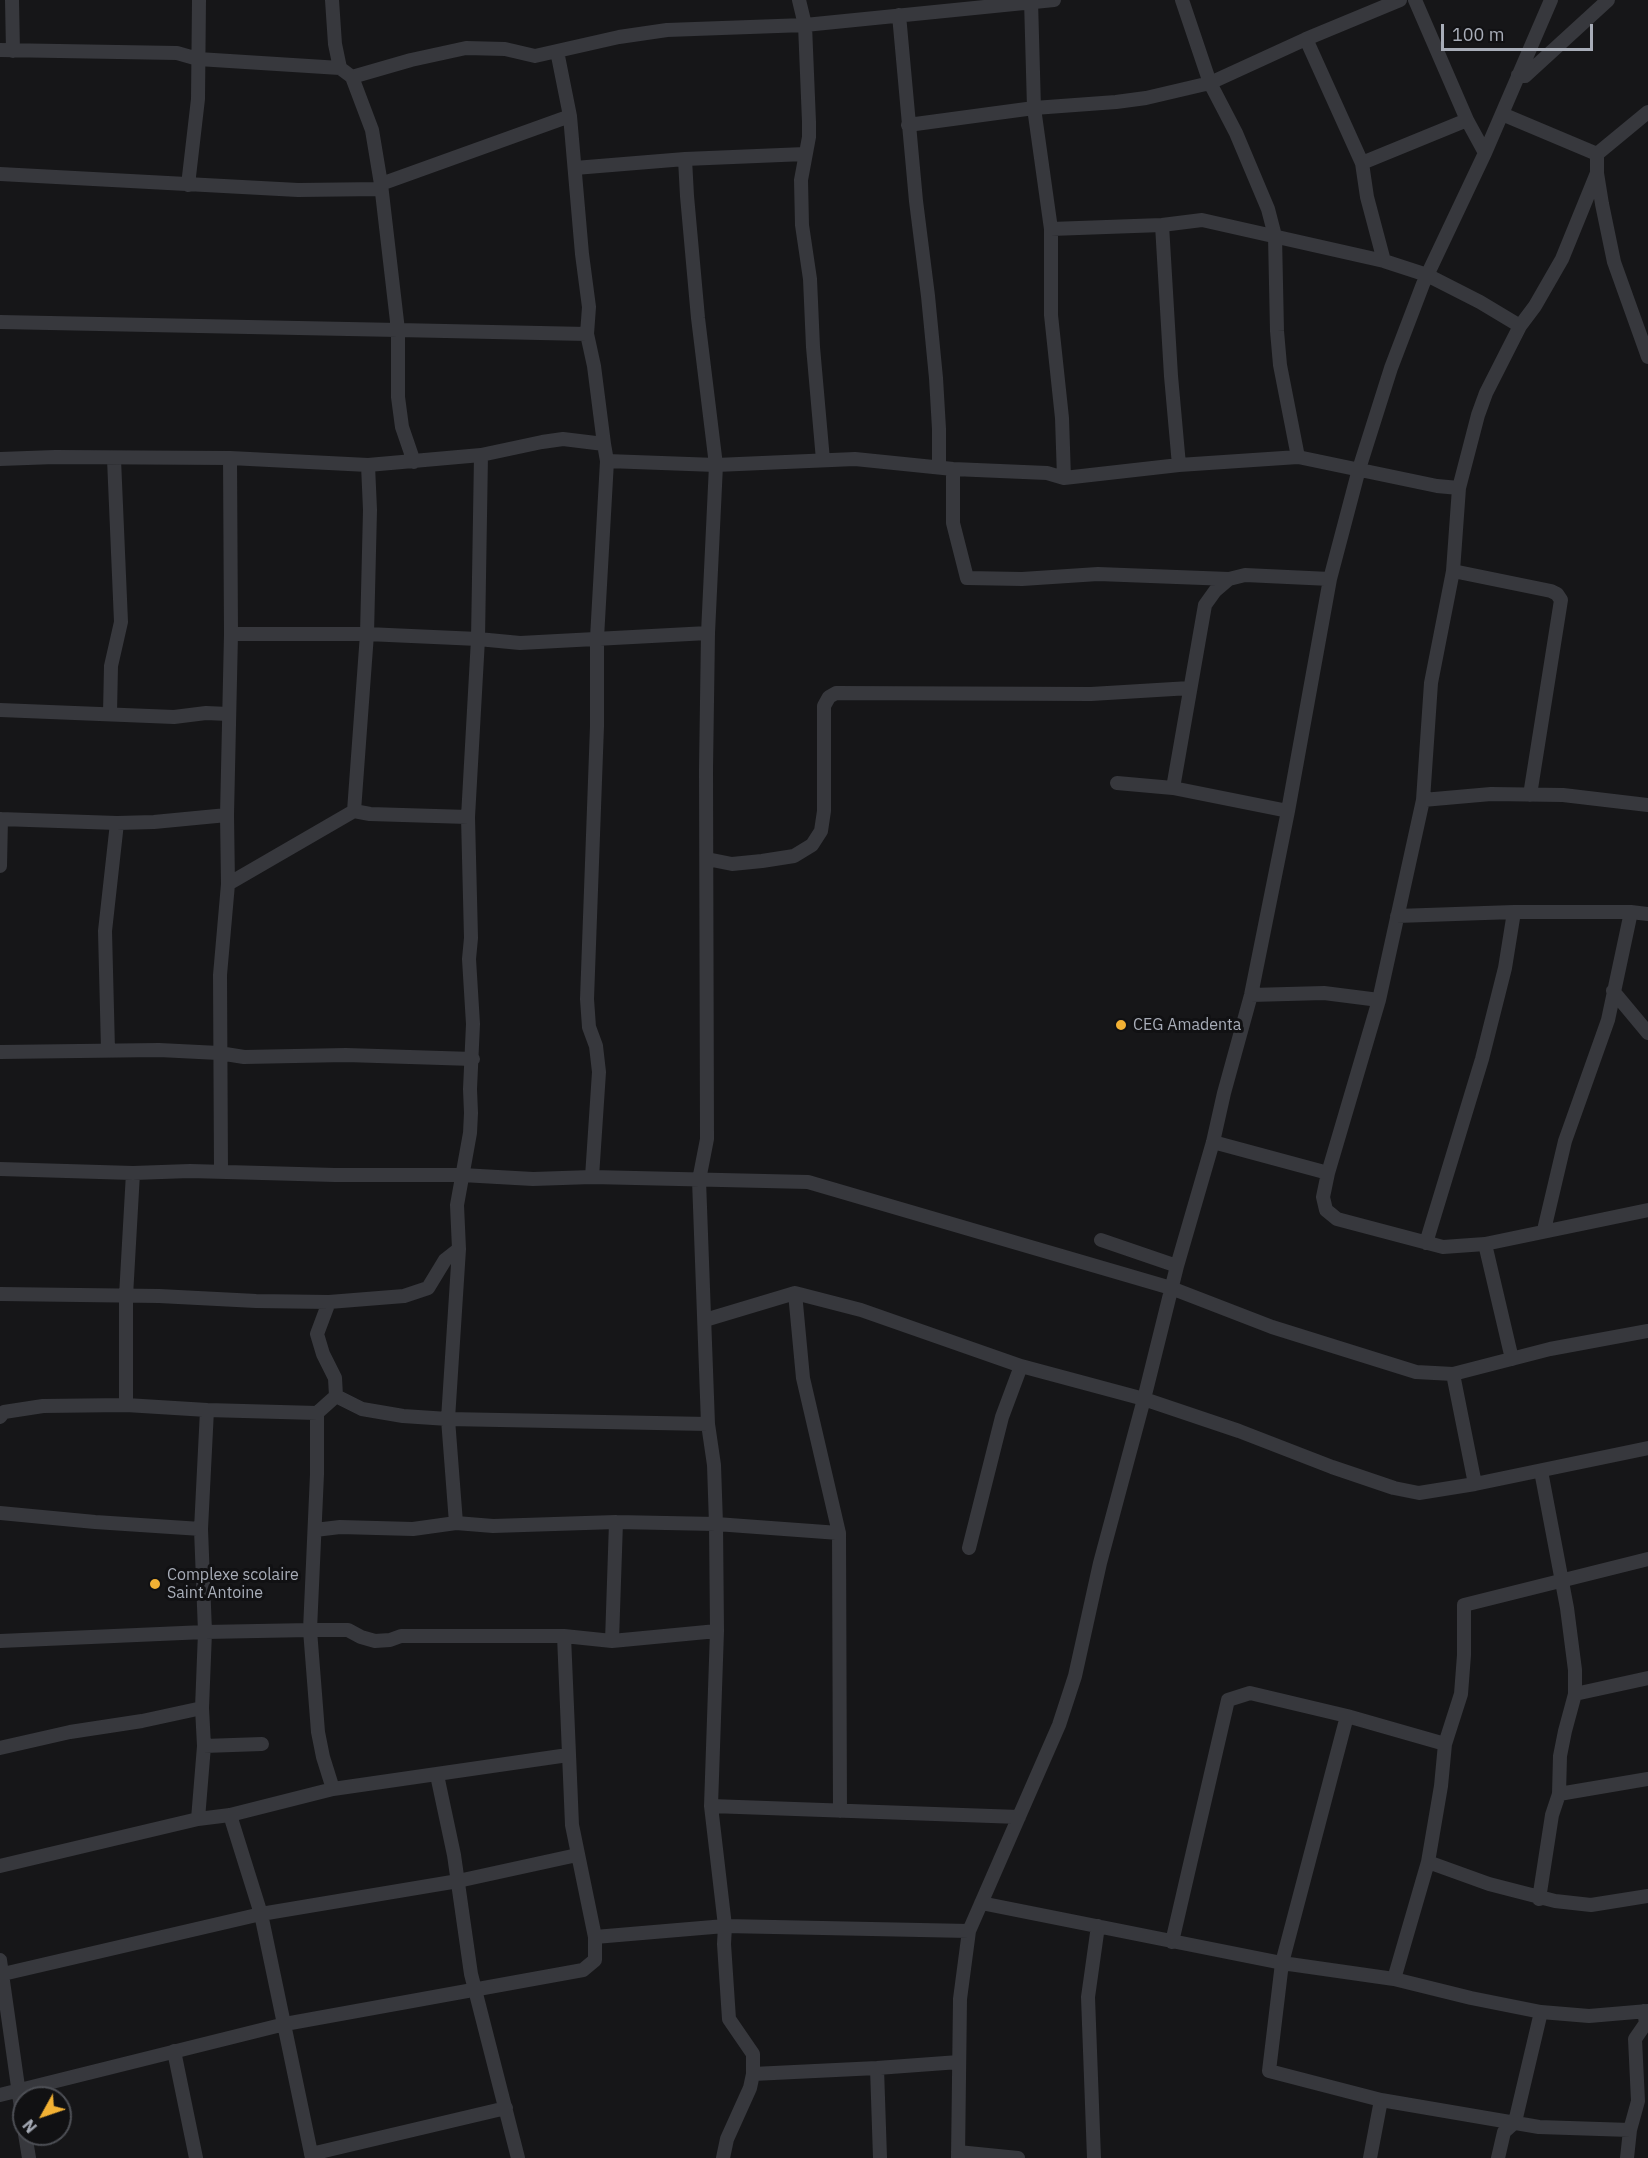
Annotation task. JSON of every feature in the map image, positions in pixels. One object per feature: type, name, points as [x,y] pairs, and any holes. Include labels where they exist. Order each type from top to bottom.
[{"type":"street","points":[[12,0],[6,51],[177,53],[198,59],[346,72],[466,48],[505,50],[535,56],[619,37],[667,30],[805,25],[1054,0]]},
{"type":"street","points":[[188,185],[198,99],[199,0]]},
{"type":"street","points":[[332,0],[335,44],[372,130],[398,330],[398,397],[402,427],[414,462]]},
{"type":"street","points":[[799,0],[805,25],[810,122],[801,180],[802,225],[810,279],[813,347],[823,460]]},
{"type":"street","points":[[1182,0],[1210,83],[1260,186],[1275,236],[1280,365],[1298,458]]},
{"type":"street","points":[[908,125],[1034,108],[1146,98],[1210,83],[1306,39],[1400,0]]},
{"type":"street","points":[[1415,0],[1467,120],[1485,153]]},
{"type":"street","points":[[1018,2158],[958,2155],[960,1999],[969,1931],[1059,1725],[1076,1676],[1100,1563],[1171,1288],[1213,1142],[1251,995],[1288,811],[1330,579],[1359,469],[1391,368],[1427,275],[1485,153],[1551,0]]},
{"type":"street","points":[[1518,75],[1525,76],[1608,0]]},
{"type":"street","points":[[1031,2],[1034,108],[1051,229],[1051,315],[1062,418],[1064,478]]},
{"type":"street","points":[[899,15],[908,125],[934,357],[939,429],[952,522],[966,578],[1022,579],[1098,574],[1229,579],[1245,575],[1265,575],[1330,579]]},
{"type":"street","points":[[1306,39],[1362,163],[1367,197],[1384,261]]},
{"type":"street","points":[[557,51],[570,116],[589,307],[586,334],[594,366],[607,461],[597,638],[597,726],[587,999],[589,1028],[596,1046],[598,1072],[592,1177]]},
{"type":"street","points":[[1597,154],[1648,112]]},
{"type":"street","points":[[1502,114],[1597,154]]},
{"type":"street","points":[[0,174],[298,190],[381,187],[570,116]]},
{"type":"street","points":[[1362,163],[1467,120]]},
{"type":"street","points":[[575,168],[685,159],[805,154]]},
{"type":"street","points":[[1597,154],[1597,173],[1614,262],[1648,357]]},
{"type":"street","points":[[685,159],[698,318],[716,465],[708,633],[707,1139],[699,1180],[708,1424],[714,1465],[717,1524],[717,1631],[711,1806],[725,1926],[729,2019],[753,2054],[750,2088],[727,2139],[723,2158]]},
{"type":"street","points":[[1597,173],[1562,259],[1535,306],[1520,326],[1486,393],[1459,488],[1453,572],[1431,683],[1423,800],[1379,1000],[1323,1197],[1326,1210],[1337,1220],[1443,1247],[1485,1244],[1648,1210]]},
{"type":"street","points":[[1051,229],[1162,225],[1202,220],[1384,261],[1427,275],[1480,302],[1520,326]]},
{"type":"street","points":[[1162,225],[1179,465]]},
{"type":"street","points":[[0,322],[586,334]]},
{"type":"street","points":[[0,459],[230,458],[368,465],[481,455],[564,439],[604,444]]},
{"type":"street","points":[[456,1523],[448,1419],[459,1248],[457,1205],[470,1133],[472,1059],[468,817],[478,639],[481,455]]},
{"type":"street","points":[[220,1172],[220,975],[228,884],[226,815],[231,634],[230,458]]},
{"type":"street","points":[[607,461],[716,465],[823,460],[880,461],[946,468],[1047,473],[1064,478],[1179,465],[1298,458],[1437,486],[1459,488]]},
{"type":"street","points":[[110,713],[111,666],[121,622],[114,459]]},
{"type":"street","points":[[354,811],[367,634],[370,510],[368,465]]},
{"type":"street","points":[[1453,572],[1551,591],[1561,600],[1530,795]]},
{"type":"street","points":[[1173,788],[1205,605],[1215,591],[1229,579]]},
{"type":"street","points":[[231,634],[367,634],[520,643],[708,633]]},
{"type":"street","points":[[707,859],[732,864],[762,861],[794,856],[812,845],[821,831],[824,811],[824,706],[829,697],[836,693],[1091,694],[1190,688]]},
{"type":"street","points":[[0,710],[174,717],[206,713],[228,714]]},
{"type":"street","points":[[1117,783],[1173,788],[1288,811]]},
{"type":"street","points":[[1423,800],[1491,794],[1563,795],[1648,805]]},
{"type":"street","points":[[228,884],[354,811],[370,814],[468,817]]},
{"type":"street","points":[[0,866],[1,819],[117,823],[226,815]]},
{"type":"street","points":[[108,1050],[105,931],[117,823]]},
{"type":"street","points":[[1396,916],[1514,912],[1648,914]]},
{"type":"street","points":[[1426,1243],[1482,1059],[1505,968],[1514,912]]},
{"type":"street","points":[[1545,1230],[1565,1141],[1608,1020],[1631,912]]},
{"type":"street","points":[[1613,991],[1648,1033]]},
{"type":"street","points":[[1251,995],[1324,993],[1379,1000]]},
{"type":"street","points":[[0,1052],[159,1050],[219,1053],[244,1057],[368,1055],[472,1059]]},
{"type":"street","points":[[1213,1142],[1328,1173]]},
{"type":"street","points":[[0,1169],[133,1173],[462,1175],[533,1179],[592,1177],[808,1182],[1171,1288],[1272,1327],[1416,1372],[1453,1374],[1550,1349],[1648,1331]]},
{"type":"street","points":[[126,1405],[126,1296],[133,1173]]},
{"type":"street","points":[[1101,1240],[1177,1266]]},
{"type":"street","points":[[1485,1244],[1512,1359]]},
{"type":"street","points":[[0,1294],[329,1302],[404,1296],[428,1288],[444,1260],[459,1248]]},
{"type":"street","points":[[705,1320],[795,1293],[861,1310],[1021,1366],[1144,1399],[1239,1431],[1332,1467],[1394,1488],[1419,1493],[1475,1484],[1648,1448]]},
{"type":"street","points":[[795,1293],[803,1378],[838,1533],[840,1811]]},
{"type":"street","points":[[329,1302],[317,1334],[335,1378],[336,1396]]},
{"type":"street","points":[[969,1548],[1002,1417],[1021,1366]]},
{"type":"street","points":[[1453,1374],[1475,1484]]},
{"type":"street","points":[[336,1396],[362,1409],[403,1416],[448,1419],[708,1424]]},
{"type":"street","points":[[0,1417],[4,1412],[43,1406],[126,1405],[317,1413],[336,1396]]},
{"type":"street","points":[[198,1819],[204,1746],[202,1708],[205,1632],[201,1529],[207,1410]]},
{"type":"street","points":[[317,1413],[310,1630],[318,1732],[322,1757],[333,1789]]},
{"type":"street","points":[[1539,1899],[1552,1815],[1559,1794],[1560,1756],[1564,1731],[1575,1694],[1575,1670],[1562,1580],[1541,1471]]},
{"type":"street","points":[[0,1513],[85,1522],[201,1529]]},
{"type":"street","points":[[315,1530],[340,1527],[413,1529],[456,1523],[493,1526],[616,1522],[717,1524],[838,1533]]},
{"type":"street","points":[[612,1641],[616,1522]]},
{"type":"street","points":[[1394,1979],[1428,1862],[1441,1786],[1445,1744],[1461,1694],[1464,1605],[1648,1559]]},
{"type":"street","points":[[0,1641],[205,1632],[348,1630],[375,1641],[402,1636],[564,1636],[612,1641],[717,1631]]},
{"type":"street","points":[[38,2086],[285,2024],[583,1970],[595,1960],[595,1937],[572,1825],[564,1636]]},
{"type":"street","points":[[1575,1694],[1648,1678]]},
{"type":"street","points":[[1172,1942],[1228,1700],[1250,1693],[1347,1716],[1445,1744]]},
{"type":"street","points":[[0,1748],[70,1732],[142,1721],[202,1708]]},
{"type":"street","points":[[1347,1716],[1282,1963],[1269,2071],[1381,2100],[1539,2127],[1630,2130]]},
{"type":"street","points":[[204,1746],[262,1744]]},
{"type":"street","points":[[0,1866],[198,1819],[230,1815],[333,1789],[568,1755]]},
{"type":"street","points":[[436,1775],[454,1855],[467,1954],[518,2158]]},
{"type":"street","points":[[1559,1794],[1648,1779]]},
{"type":"street","points":[[711,1806],[1018,1817]]},
{"type":"street","points":[[230,1815],[261,1914],[311,2156],[506,2108]]},
{"type":"street","points":[[17,2086],[1,1967],[261,1914],[458,1881],[577,1855]]},
{"type":"street","points":[[1428,1862],[1479,1881],[1539,1899],[1591,1905],[1648,1896]]},
{"type":"street","points":[[981,1903],[1282,1963],[1394,1979],[1540,2012],[1589,2016],[1646,2011],[1646,2023],[1635,2038],[1638,2101],[1630,2130],[1627,2158]]},
{"type":"street","points":[[595,1937],[725,1926],[969,1931]]},
{"type":"street","points":[[1094,2158],[1088,1996],[1098,1926]]},
{"type":"street","points":[[1498,2158],[1504,2132],[1515,2122],[1540,2012]]},
{"type":"street","points":[[174,2051],[196,2158]]},
{"type":"street","points":[[753,2073],[959,2062]]},
{"type":"street","points":[[877,2068],[880,2158]]},
{"type":"street","points":[[1370,2158],[1381,2100]]},
{"type":"place","name":"CEG Amadenta","points":[[1121,1025]]},
{"type":"place","name":"Complexe scolaire Saint Antoine","points":[[155,1584]]}]
